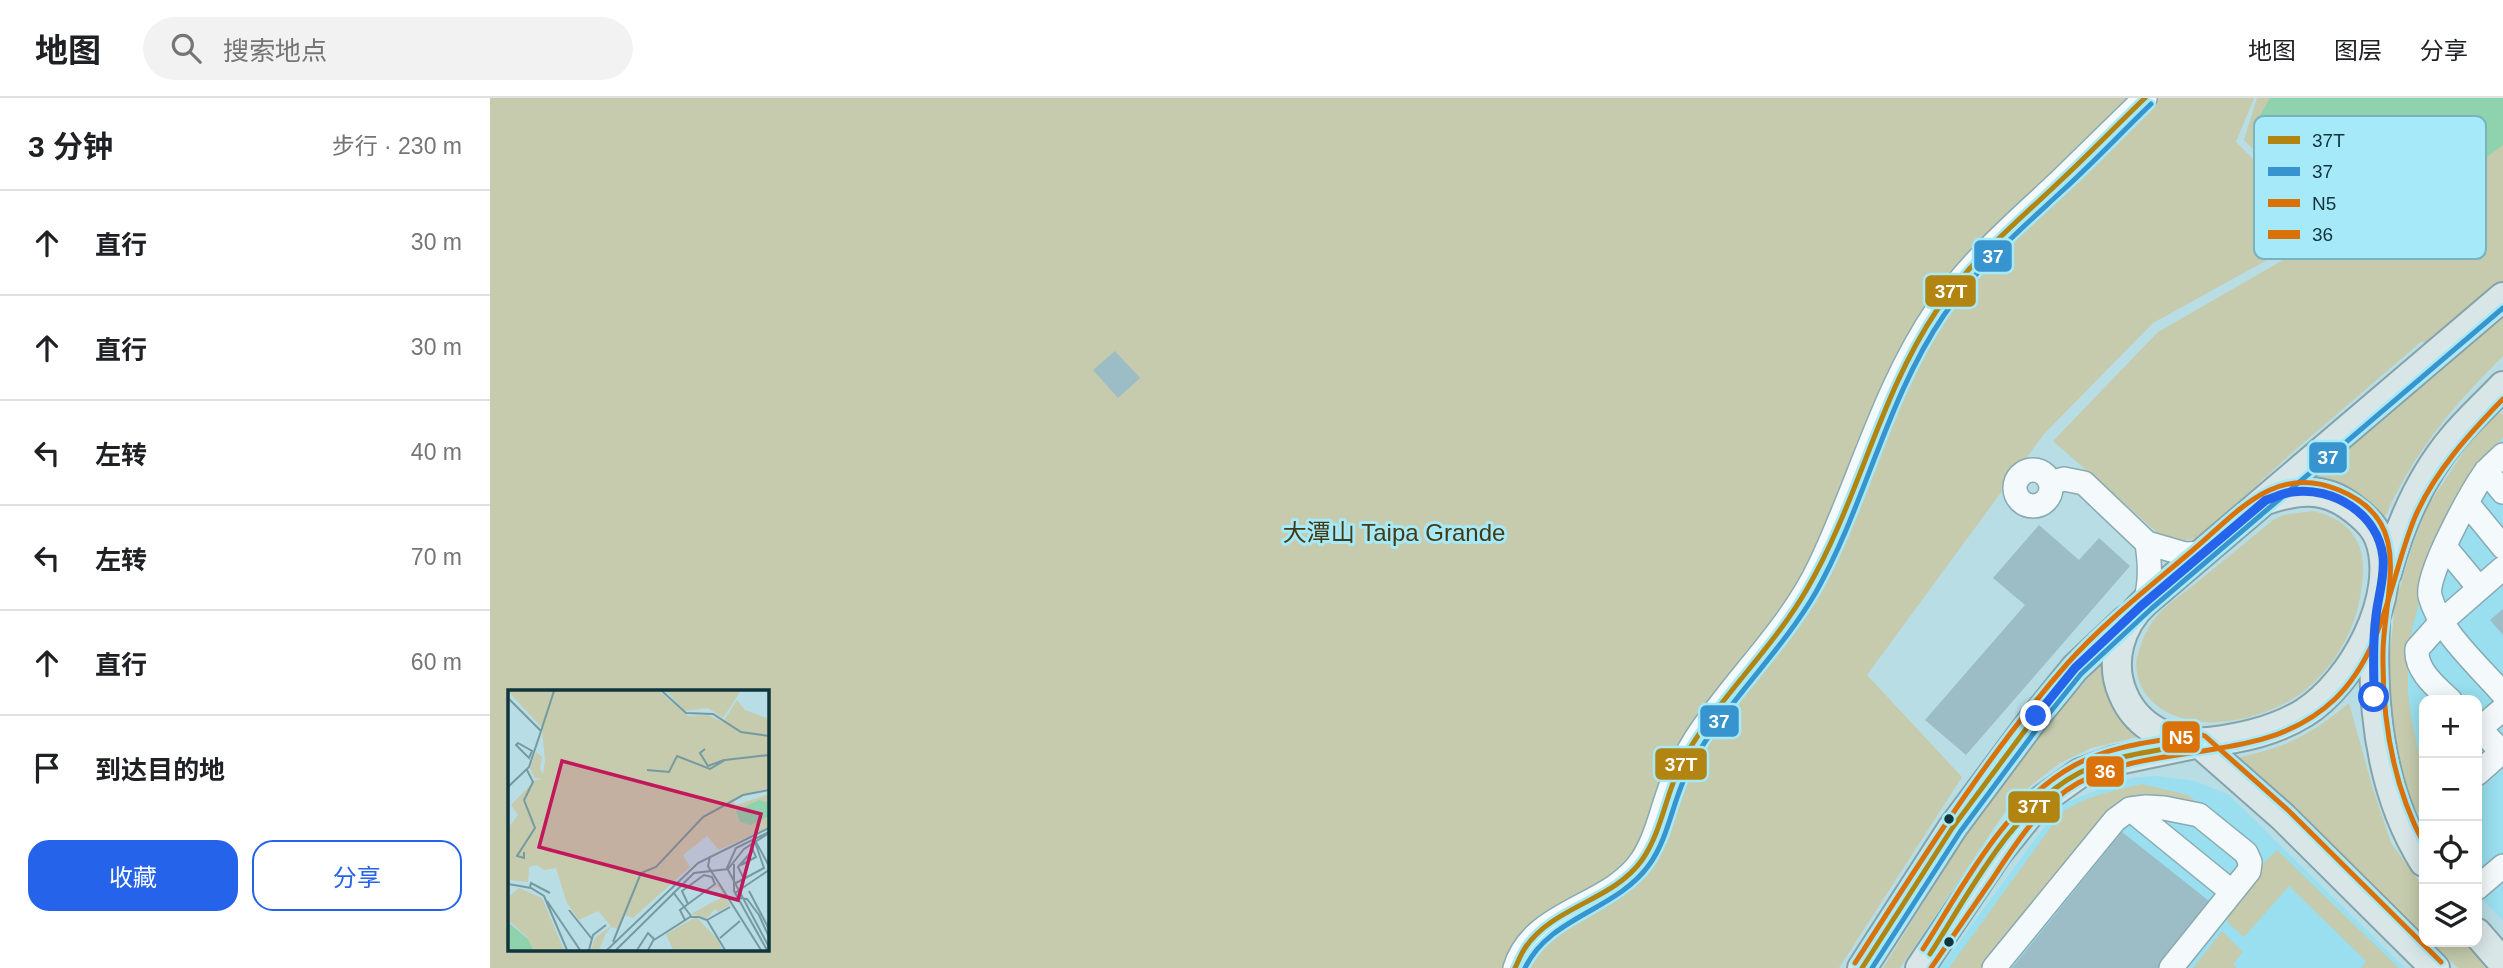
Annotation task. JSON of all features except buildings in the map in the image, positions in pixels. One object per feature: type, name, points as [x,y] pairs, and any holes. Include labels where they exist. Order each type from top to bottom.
[{"type":"main road","points":[[1862,968],[1953,827],[2032,720],[2075,668],[2143,604],[2503,297]]},
{"type":"main road","points":[[1920,968],[1997,855],[2038,803],[2080,773],[2113,761],[2251,735],[2279,726],[2305,712],[2326,695],[2365,642],[2395,544],[2429,471],[2454,437],[2501,391]]},
{"type":"main road","points":[[2266,500],[2291,492],[2317,492],[2342,500],[2363,516],[2378,537],[2383,558],[2374,697],[2378,730],[2386,768],[2417,829]]},
{"type":"main road","points":[[2143,604],[2126,625],[2118,647],[2117,671],[2123,694],[2135,715],[2153,730],[2175,740],[2199,743],[2283,817],[2435,968]]},
{"type":"main road","points":[[2488,940],[2503,963]]},
{"type":"street","points":[[1515,968],[1519,954],[1536,934],[1618,884],[1633,872],[1643,859],[1672,782],[1695,741],[1805,596],[1821,564],[1901,372],[1951,291],[1994,242],[2145,98]]},
{"type":"street","points":[[2503,455],[2486,471],[2467,503],[2430,584],[2430,594],[2441,622],[2503,694]]},
{"type":"street","points":[[2486,471],[2503,492]]},
{"type":"street","points":[[2050,483],[2064,479],[2084,483],[2147,543],[2185,554],[2203,553]]},
{"type":"street","points":[[2467,503],[2503,547]]},
{"type":"street","points":[[2143,604],[2150,576],[2147,543]]},
{"type":"street","points":[[2445,547],[2480,588]]},
{"type":"street","points":[[2445,695],[2418,663],[2417,649],[2441,622],[2503,568]]},
{"type":"street","points":[[2482,726],[2503,709]]},
{"type":"street","points":[[2482,733],[2502,751],[2482,769]]},
{"type":"street","points":[[1994,968],[2115,820],[2130,809],[2164,807],[2199,815],[2246,853],[2250,867],[2171,968]]},
{"type":"street","points":[[2130,809],[2232,892]]},
{"type":"street","points":[[2482,884],[2503,866]]},
{"type":"shaded area","points":[[2270,98],[2503,98],[2503,145],[2486,157],[2486,116],[2260,116]]},
{"type":"shaded area","points":[[2503,430],[2503,767],[2482,786],[2482,695],[2419,695],[2419,774],[2399,669],[2437,530]]},
{"type":"shaded area","points":[[2503,769],[2503,921],[2482,899],[2482,788]]},
{"type":"shaded area","points":[[2156,776],[2195,781],[2229,795],[2405,968],[1940,968],[2051,818],[2065,803],[2112,784],[2133,778]]},
{"type":"green space","name":"大潭山 Taipa Grande","points":[[490,98],[2254,98],[2236,142],[2254,160],[2254,259],[2269,259],[2153,323],[2044,434],[1867,675],[1962,777],[1839,968],[490,968]]},
{"type":"green space","points":[[2257,98],[2503,98],[2503,284],[2427,346],[2422,341],[2294,451],[2199,538],[2184,540],[2160,535],[2053,441],[2158,332],[2285,259],[2486,259],[2486,116],[2254,116],[2254,150],[2244,140]]},
{"type":"green space","points":[[2503,313],[2503,356],[2435,432],[2408,473],[2384,519],[2309,480],[2308,476]]},
{"type":"green space","points":[[2497,413],[2503,414],[2503,437],[2478,468],[2422,593],[2412,629],[2408,693],[2419,755],[2417,813],[2410,805],[2394,761],[2387,684],[2395,604],[2428,506],[2483,422]]},
{"type":"green space","points":[[2313,511],[2343,524],[2356,539],[2362,558],[2359,603],[2348,634],[2332,662],[2309,687],[2292,699],[2249,717],[2225,722],[2202,722],[2180,718],[2161,708],[2145,693],[2136,667],[2143,641],[2154,620],[2273,520],[2283,515]]},
{"type":"green space","points":[[2105,659],[2150,734],[2091,748],[2060,763],[2034,783],[2009,806],[1900,968],[1883,968],[2003,775]]},
{"type":"green space","points":[[2349,703],[2391,843],[2419,881],[2419,930],[2248,765],[2236,758],[2297,739]]},
{"type":"green space","points":[[2142,784],[2188,795],[2205,810],[2108,819],[1982,968],[1949,968],[2061,813],[2089,798]]},
{"type":"green space","points":[[2277,850],[2399,968],[2361,968],[2366,961],[2289,886],[2244,937],[2229,924],[2226,917],[2258,869]]},
{"type":"green space","points":[[2222,931],[2243,952],[2233,964],[2237,968],[2193,968]]},
{"type":"green space","points":[[2436,947],[2469,947],[2489,968],[2458,968]]},
{"type":"transit line","name":"37T","points":[[1515,968],[1525,948],[1551,922],[1615,885],[1630,874],[1642,860],[1655,836],[1684,758],[1713,714],[1778,633],[1807,589],[1841,520],[1900,377],[1917,343],[1950,292],[2010,228],[2145,98]]},
{"type":"transit line","name":"37","points":[[1525,968],[1550,936],[1619,893],[1649,865],[1662,842],[1685,777],[1705,742],[1802,615],[1816,592],[1849,523],[1907,382],[1944,315],[1970,281],[1999,250],[2151,104]]},
{"type":"transit line","name":"37","points":[[1872,968],[1960,832],[2081,674],[2151,609],[2503,308]]},
{"type":"transit line","name":"36","points":[[1931,968],[2019,840],[2040,814],[2064,792],[2109,770],[2142,761],[2244,744],[2276,735],[2307,720],[2335,699],[2352,680],[2376,636],[2406,540],[2423,500],[2454,454],[2503,399]]},
{"type":"transit line","name":"N5","points":[[1855,963],[1982,772],[2067,664],[2111,620],[2242,508],[2276,487],[2316,483],[2339,490],[2373,513],[2387,538],[2390,587],[2383,653],[2387,727],[2404,799],[2419,834]]},
{"type":"transit line","name":"37T","points":[[1862,968],[1953,827],[2075,668],[2145,602],[2266,500]]},
{"type":"transit line","name":"N5","points":[[1923,949],[1988,847],[2027,801],[2050,781],[2075,765],[2104,753],[2199,734],[2205,736],[2289,811],[2441,962]]},
{"type":"transit line","name":"37T","points":[[1930,954],[1977,879],[2012,830],[2054,789],[2079,773],[2107,761],[2199,743]]},
{"type":"route","points":[[2036,716],[2075,668],[2141,606],[2266,500],[2291,492],[2317,492],[2342,500],[2363,516],[2378,537],[2383,558],[2382,589],[2376,615],[2374,697]]}]
